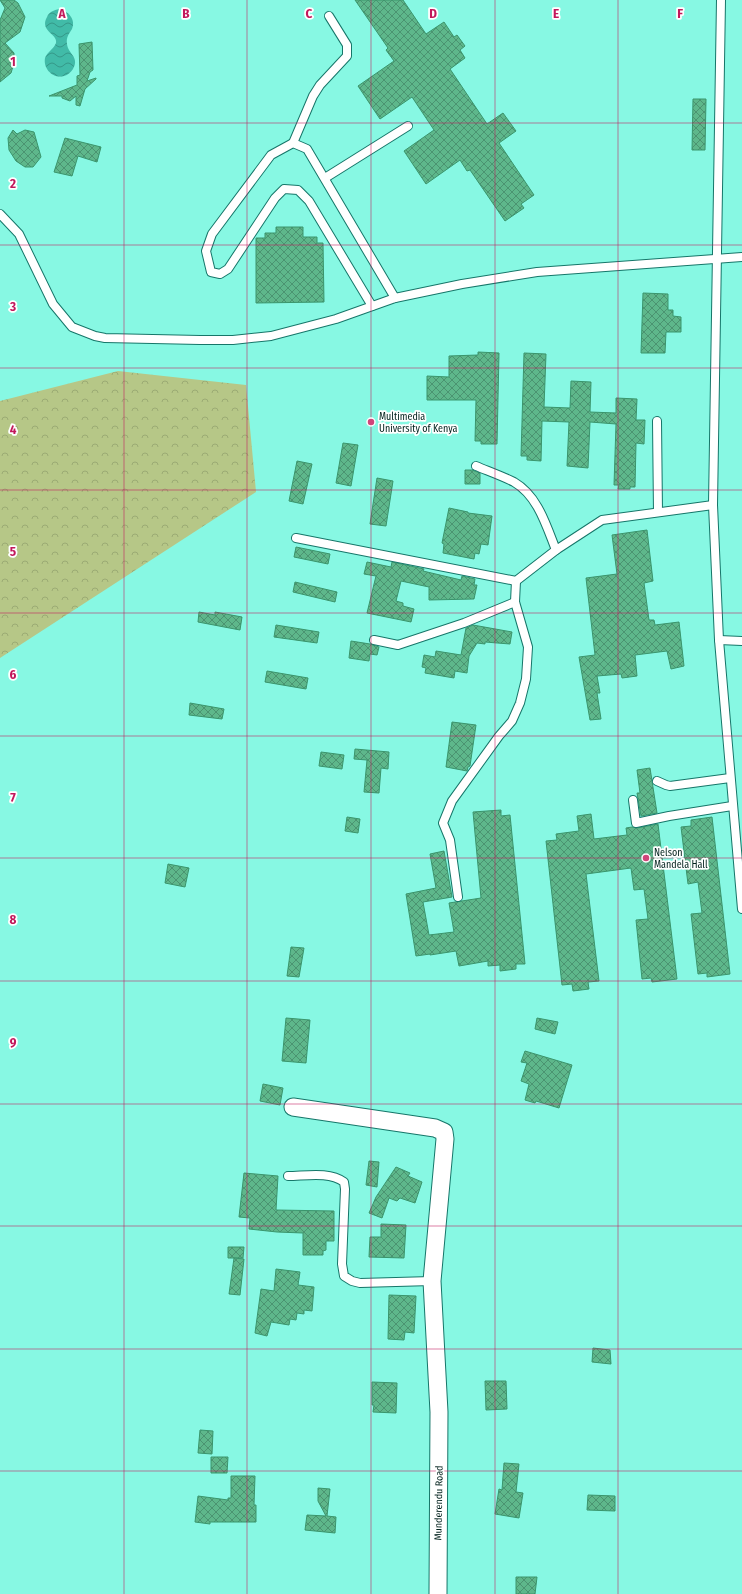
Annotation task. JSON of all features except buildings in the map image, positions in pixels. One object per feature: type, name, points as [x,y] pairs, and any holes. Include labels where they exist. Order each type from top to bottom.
[{"type":"street","name":"Munderendu Road","points":[[293,1107],[435,1128],[444,1132],[445,1139],[432,1281],[439,1412],[438,1594]]},
{"type":"lane","points":[[721,0],[713,505],[719,640],[742,909]]},
{"type":"lane","points":[[329,16],[347,45],[347,56],[320,85],[313,96],[293,143],[271,155],[212,234],[206,251],[211,272],[220,274],[228,268],[275,198],[284,189],[298,190],[309,201],[372,306]]},
{"type":"lane","points":[[325,178],[408,126]]},
{"type":"lane","points":[[293,143],[308,149],[395,298]]},
{"type":"lane","points":[[0,214],[19,234],[53,304],[72,327],[95,336],[105,338],[233,340],[271,336],[336,319],[395,298],[462,284],[537,272],[742,257]]},
{"type":"lane","points":[[657,421],[658,512]]},
{"type":"lane","points":[[476,466],[514,482],[527,493],[537,505],[556,550]]},
{"type":"lane","points":[[296,538],[516,581],[556,550],[602,520],[713,505]]},
{"type":"lane","points":[[458,897],[450,840],[443,823],[452,801],[498,736],[512,721],[520,703],[526,680],[528,647],[515,602],[516,581]]},
{"type":"lane","points":[[374,640],[398,645],[464,623],[515,602]]},
{"type":"lane","points":[[719,640],[742,641]]},
{"type":"lane","points":[[657,780],[670,786],[730,778]]},
{"type":"lane","points":[[633,800],[636,823],[732,806]]},
{"type":"lane","points":[[288,1176],[329,1176],[337,1177],[344,1182],[342,1264],[344,1276],[352,1281],[360,1283],[432,1281]]},
{"type":"green space","points":[[118,371],[246,385],[256,492],[0,658],[0,401]]},
{"type":"water","points":[[59,9],[69,14],[73,22],[67,42],[75,61],[73,69],[65,76],[60,77],[53,75],[47,69],[45,62],[46,56],[54,47],[56,40],[45,26],[45,22],[50,13]]},
{"type":"place","name":"Multimedia University of Kenya","points":[[371,422]]},
{"type":"place","name":"Nelson Mandela Hall","points":[[646,858]]}]
